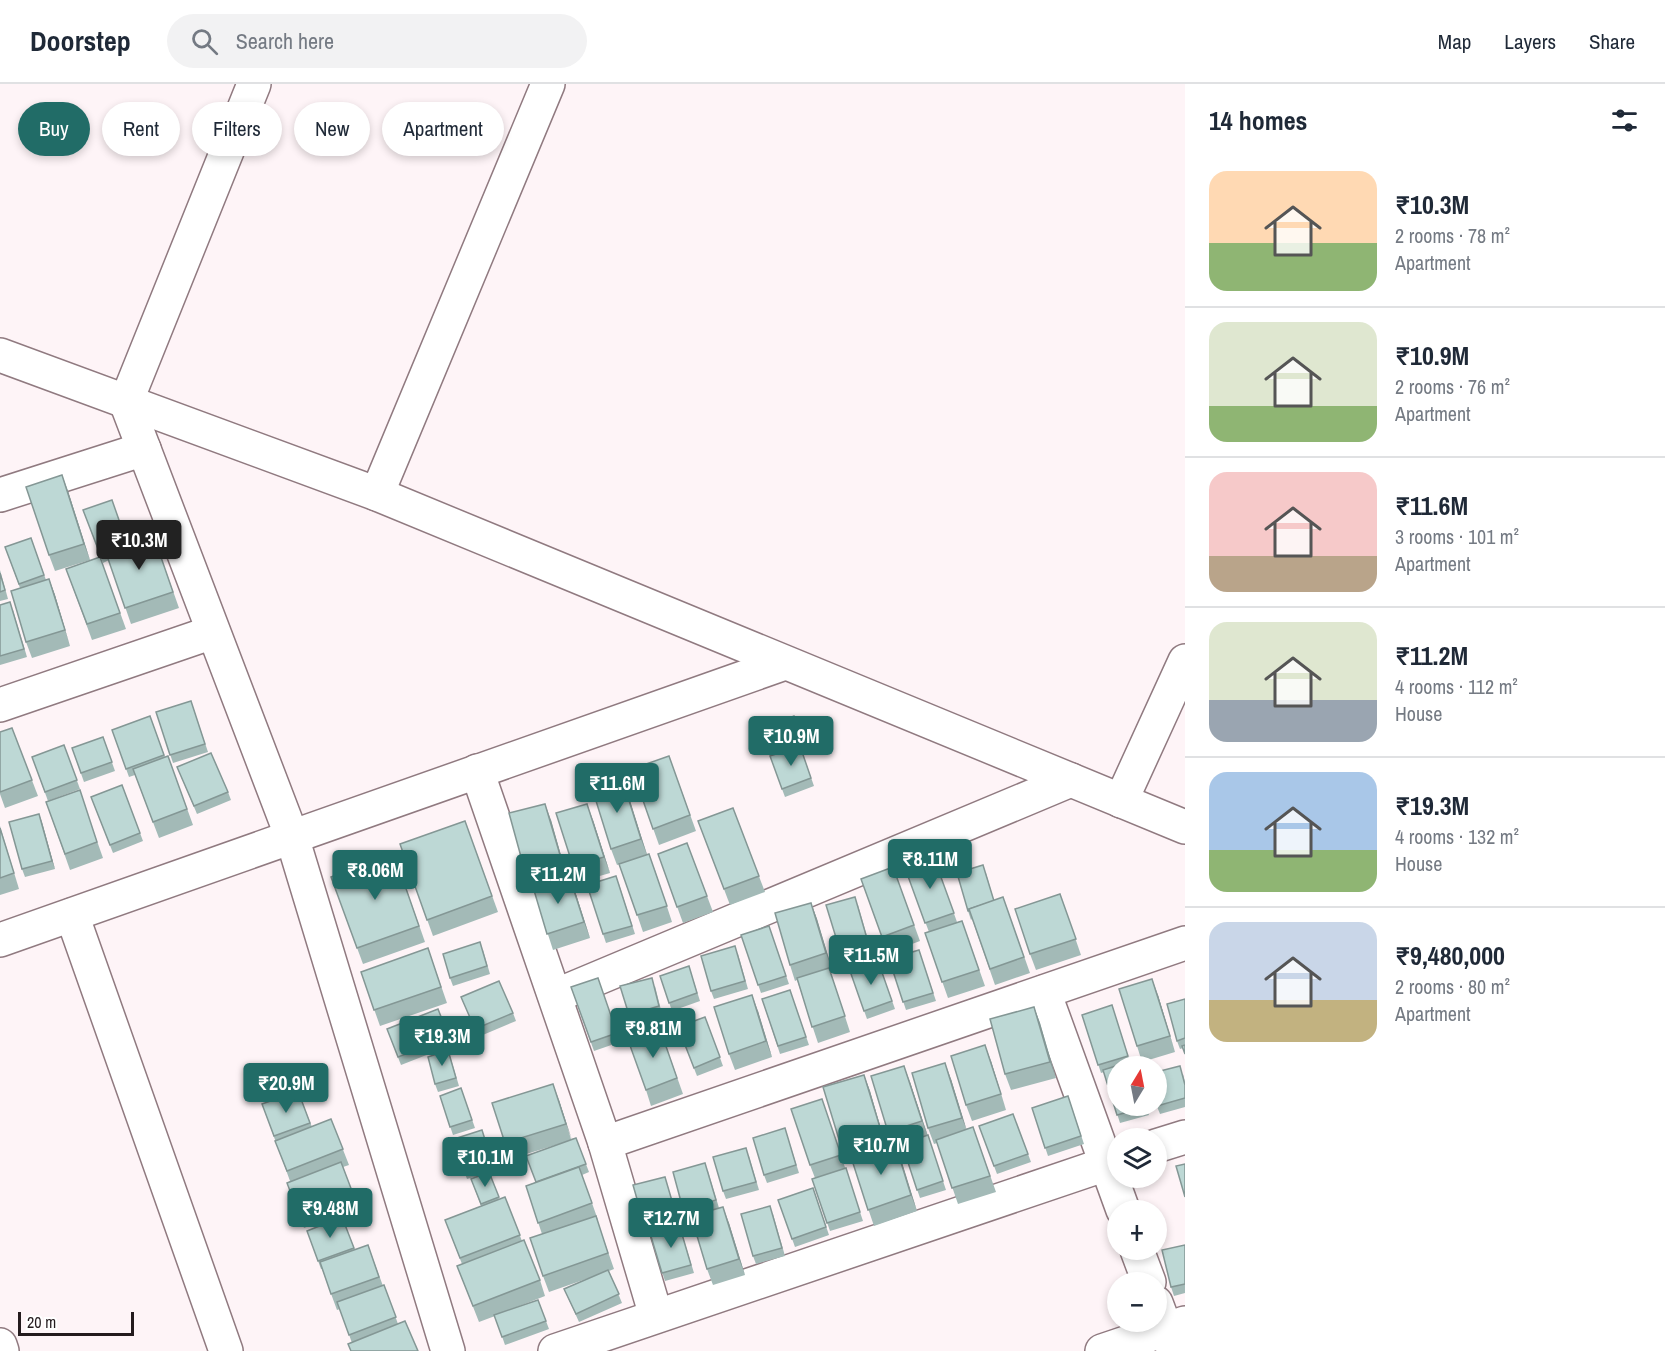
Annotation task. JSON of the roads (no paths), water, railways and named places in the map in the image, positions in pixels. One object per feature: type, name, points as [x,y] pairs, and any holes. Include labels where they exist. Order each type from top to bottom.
[{"type":"street","points":[[254,84],[126,402],[292,837],[448,1351]]},
{"type":"street","points":[[377,494],[548,84]]},
{"type":"street","points":[[0,355],[377,494],[1185,827]]},
{"type":"street","points":[[0,495],[144,449]]},
{"type":"street","points":[[0,705],[213,632]]},
{"type":"street","points":[[1121,801],[1185,662]]},
{"type":"street","points":[[0,940],[785,663]]},
{"type":"street","points":[[477,771],[605,1143],[656,1316]]},
{"type":"street","points":[[554,996],[1071,780]]},
{"type":"street","points":[[72,915],[220,1350]]},
{"type":"street","points":[[605,1143],[1185,943]]},
{"type":"street","points":[[1044,992],[1107,1150]]},
{"type":"street","points":[[1167,1143],[1185,1137]]},
{"type":"street","points":[[555,1351],[1107,1164]]},
{"type":"street","points":[[1102,1351],[1170,1326]]},
{"type":"street","points":[[0,1345],[2,1351]]}]
